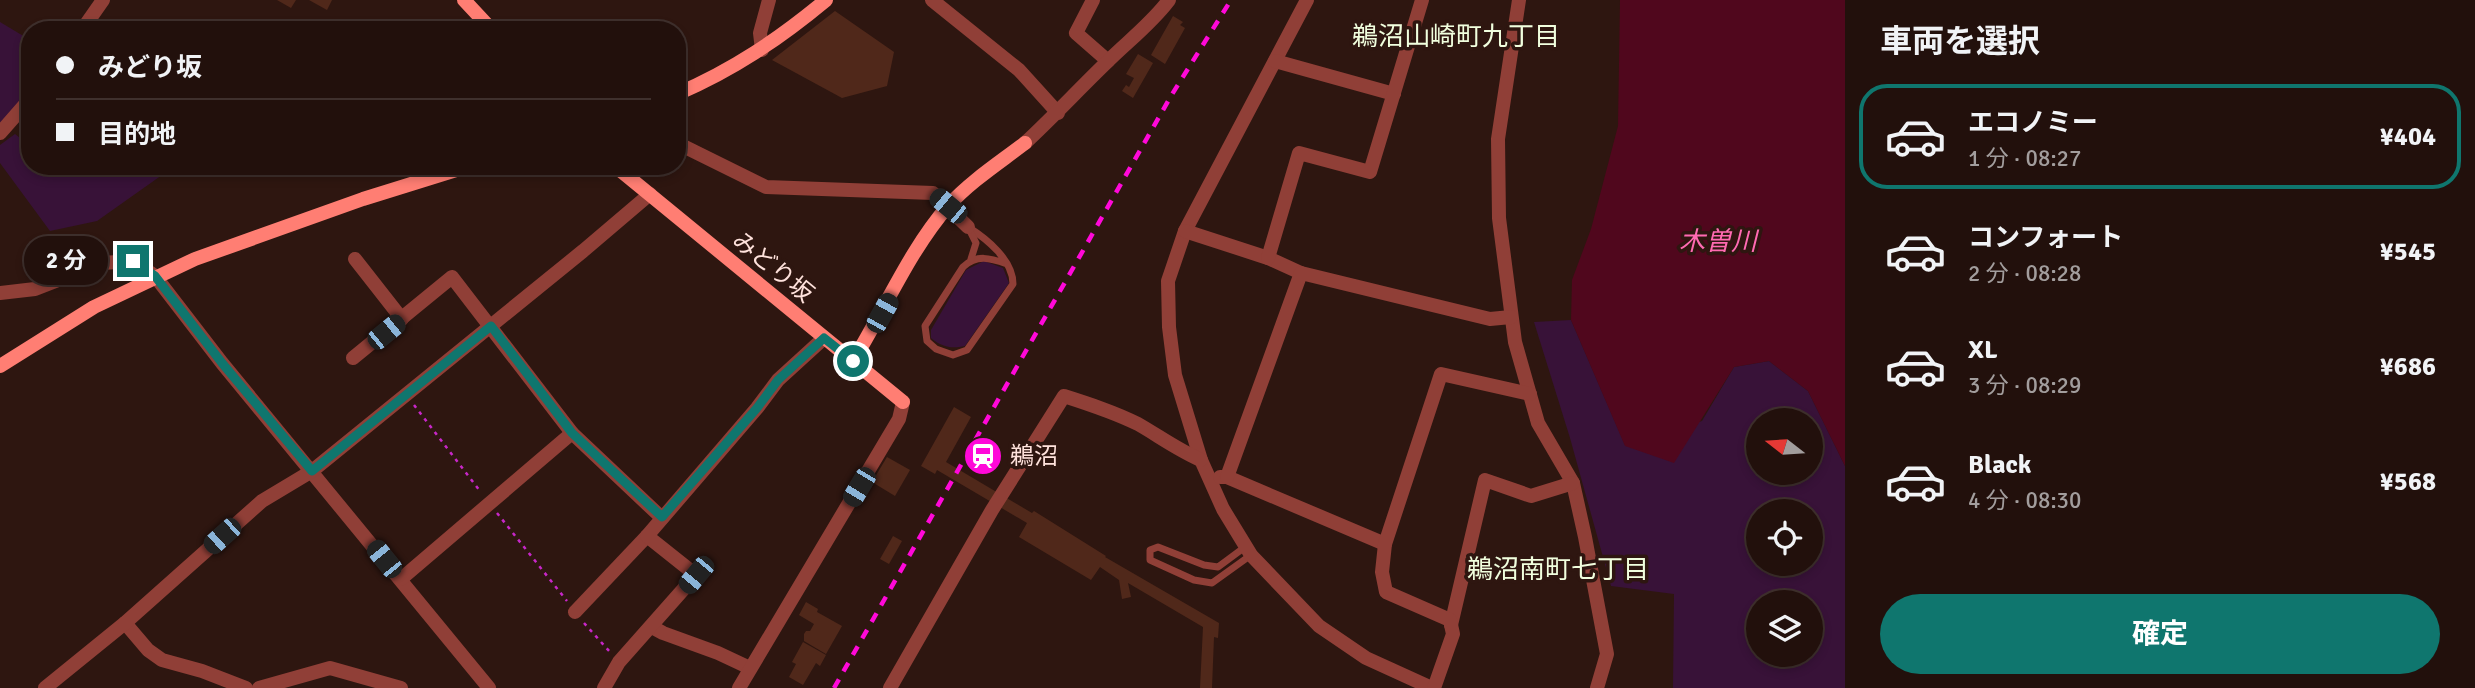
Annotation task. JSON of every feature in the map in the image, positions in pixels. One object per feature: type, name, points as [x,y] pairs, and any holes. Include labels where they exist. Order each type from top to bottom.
[{"type":"street","points":[[88,21],[103,0]]},
{"type":"street","points":[[464,0],[484,21]]},
{"type":"street","points":[[762,50],[760,33],[769,0]]},
{"type":"street","points":[[686,90],[762,50],[826,0]]},
{"type":"street","points":[[932,0],[1019,70],[1058,113]]},
{"type":"street","points":[[1093,0],[1076,33],[1108,61]]},
{"type":"street","points":[[853,361],[915,255],[948,206],[968,186],[1058,113],[1108,61],[1154,20],[1169,0]]},
{"type":"street","points":[[1307,0],[1185,231],[1168,281],[1169,327],[1175,375],[1201,460],[1223,509],[1248,551],[1319,626],[1366,658],[1433,688],[1453,634],[1450,620],[1386,592],[1382,572],[1385,544],[1441,374],[1530,394]]},
{"type":"street","points":[[1268,258],[1298,153],[1370,172],[1422,0]]},
{"type":"street","points":[[1519,0],[1498,139],[1499,218],[1510,317],[1538,423],[1573,483],[1607,654],[1597,688]]},
{"type":"street","points":[[1275,61],[1394,94]]},
{"type":"street","points":[[0,133],[21,109]]},
{"type":"street","points":[[686,147],[766,187],[933,192],[968,227]]},
{"type":"street","points":[[0,366],[94,307],[195,258],[440,175]]},
{"type":"street","name":"みどり坂","points":[[626,175],[903,402],[899,419],[750,668]]},
{"type":"street","points":[[46,688],[125,623],[262,501],[312,471],[650,194]]},
{"type":"street","points":[[1185,231],[1268,258],[1301,273],[1490,319],[1510,317]]},
{"type":"street","points":[[355,259],[402,319]]},
{"type":"street","points":[[0,293],[35,289],[102,263],[133,261],[155,276],[222,363],[489,688]]},
{"type":"street","points":[[1227,477],[1301,273]]},
{"type":"street","points":[[353,358],[452,277],[572,433],[662,517]]},
{"type":"street","points":[[575,612],[646,536],[778,380],[824,338]]},
{"type":"street","points":[[890,688],[992,510],[1065,396],[1104,408],[1201,460]]},
{"type":"street","points":[[401,579],[572,433]]},
{"type":"street","points":[[1208,477],[1227,477],[1385,544]]},
{"type":"street","points":[[1451,625],[1485,480],[1531,496],[1573,483]]},
{"type":"street","points":[[604,688],[619,662],[696,575],[646,536]]},
{"type":"street","points":[[125,623],[148,650],[162,660],[202,671],[246,688]]},
{"type":"street","points":[[652,627],[750,668],[738,688]]},
{"type":"street","points":[[259,688],[330,668],[401,688]]},
{"type":"lane","points":[[968,227],[985,238],[1007,264],[1013,275],[1013,284],[967,349],[953,355],[936,349],[926,341],[925,326],[971,259],[976,243],[968,227]]},
{"type":"lane","points":[[971,259],[986,257],[1007,264]]},
{"type":"lane","points":[[1157,547],[1204,565],[1218,567],[1248,551],[1212,583],[1194,580],[1150,560],[1150,550],[1157,547]]},
{"type":"path","points":[[405,394],[575,612],[619,662]]},
{"type":"shaded area","points":[[0,22],[21,35],[21,101],[0,128]]},
{"type":"shaded area","points":[[15,134],[21,139],[21,175],[162,175],[97,221],[50,231],[0,163],[0,145]]},
{"type":"shaded area","points":[[984,261],[1003,268],[1009,283],[965,346],[951,347],[939,343],[931,338],[931,330],[966,270]]},
{"type":"shaded area","points":[[1571,320],[1625,445],[1702,421],[1734,367],[1769,361],[1808,391],[1816,408],[1746,408],[1746,485],[1824,485],[1824,423],[1845,466],[1845,688],[1673,688],[1674,594],[1611,586],[1534,322]]},
{"type":"water","name":"木曽川","points":[[1620,0],[1845,0],[1845,466],[1824,423],[1824,408],[1816,408],[1808,391],[1769,361],[1734,367],[1674,463],[1625,446],[1571,320],[1572,280],[1591,229],[1618,126]]},
{"type":"building","points":[[277,0],[296,0],[291,8]]},
{"type":"building","points":[[309,0],[332,0],[327,10]]},
{"type":"building","points":[[835,11],[894,52],[887,86],[842,98],[772,60]]},
{"type":"building","points":[[1173,16],[1183,22],[1180,25],[1185,28],[1165,64],[1151,55]]},
{"type":"building","points":[[1138,54],[1153,63],[1133,98],[1122,91],[1126,85],[1129,87],[1134,78],[1126,74]]},
{"type":"building","points":[[954,407],[971,417],[946,462],[1032,513],[1034,511],[1105,557],[1219,623],[1218,638],[1214,637],[1212,688],[1200,688],[1203,627],[1128,583],[1131,597],[1122,599],[1119,580],[1100,567],[1091,580],[1019,537],[1027,523],[937,470],[935,474],[921,466]]},
{"type":"building","points":[[887,457],[910,470],[895,496],[872,482]]},
{"type":"building","points":[[893,536],[902,541],[889,564],[880,559]]},
{"type":"building","points":[[806,602],[818,609],[817,612],[842,626],[826,654],[804,641],[804,634],[810,631],[814,624],[799,615]]},
{"type":"building","points":[[803,642],[826,655],[820,666],[816,663],[803,685],[789,677],[796,664],[792,662]]},
{"type":"railway","points":[[834,688],[1171,96],[1231,0]]},
{"type":"place","name":"鵜沼","points":[[983,456]]},
{"type":"district","name":"鵜沼山崎町九丁目","points":[[1456,36]]},
{"type":"district","name":"鵜沼南町七丁目","points":[[1558,569]]},
{"type":"route","points":[[133,261],[155,276],[222,363],[312,471],[491,326],[572,433],[662,517],[778,380],[824,338],[853,361]]}]
